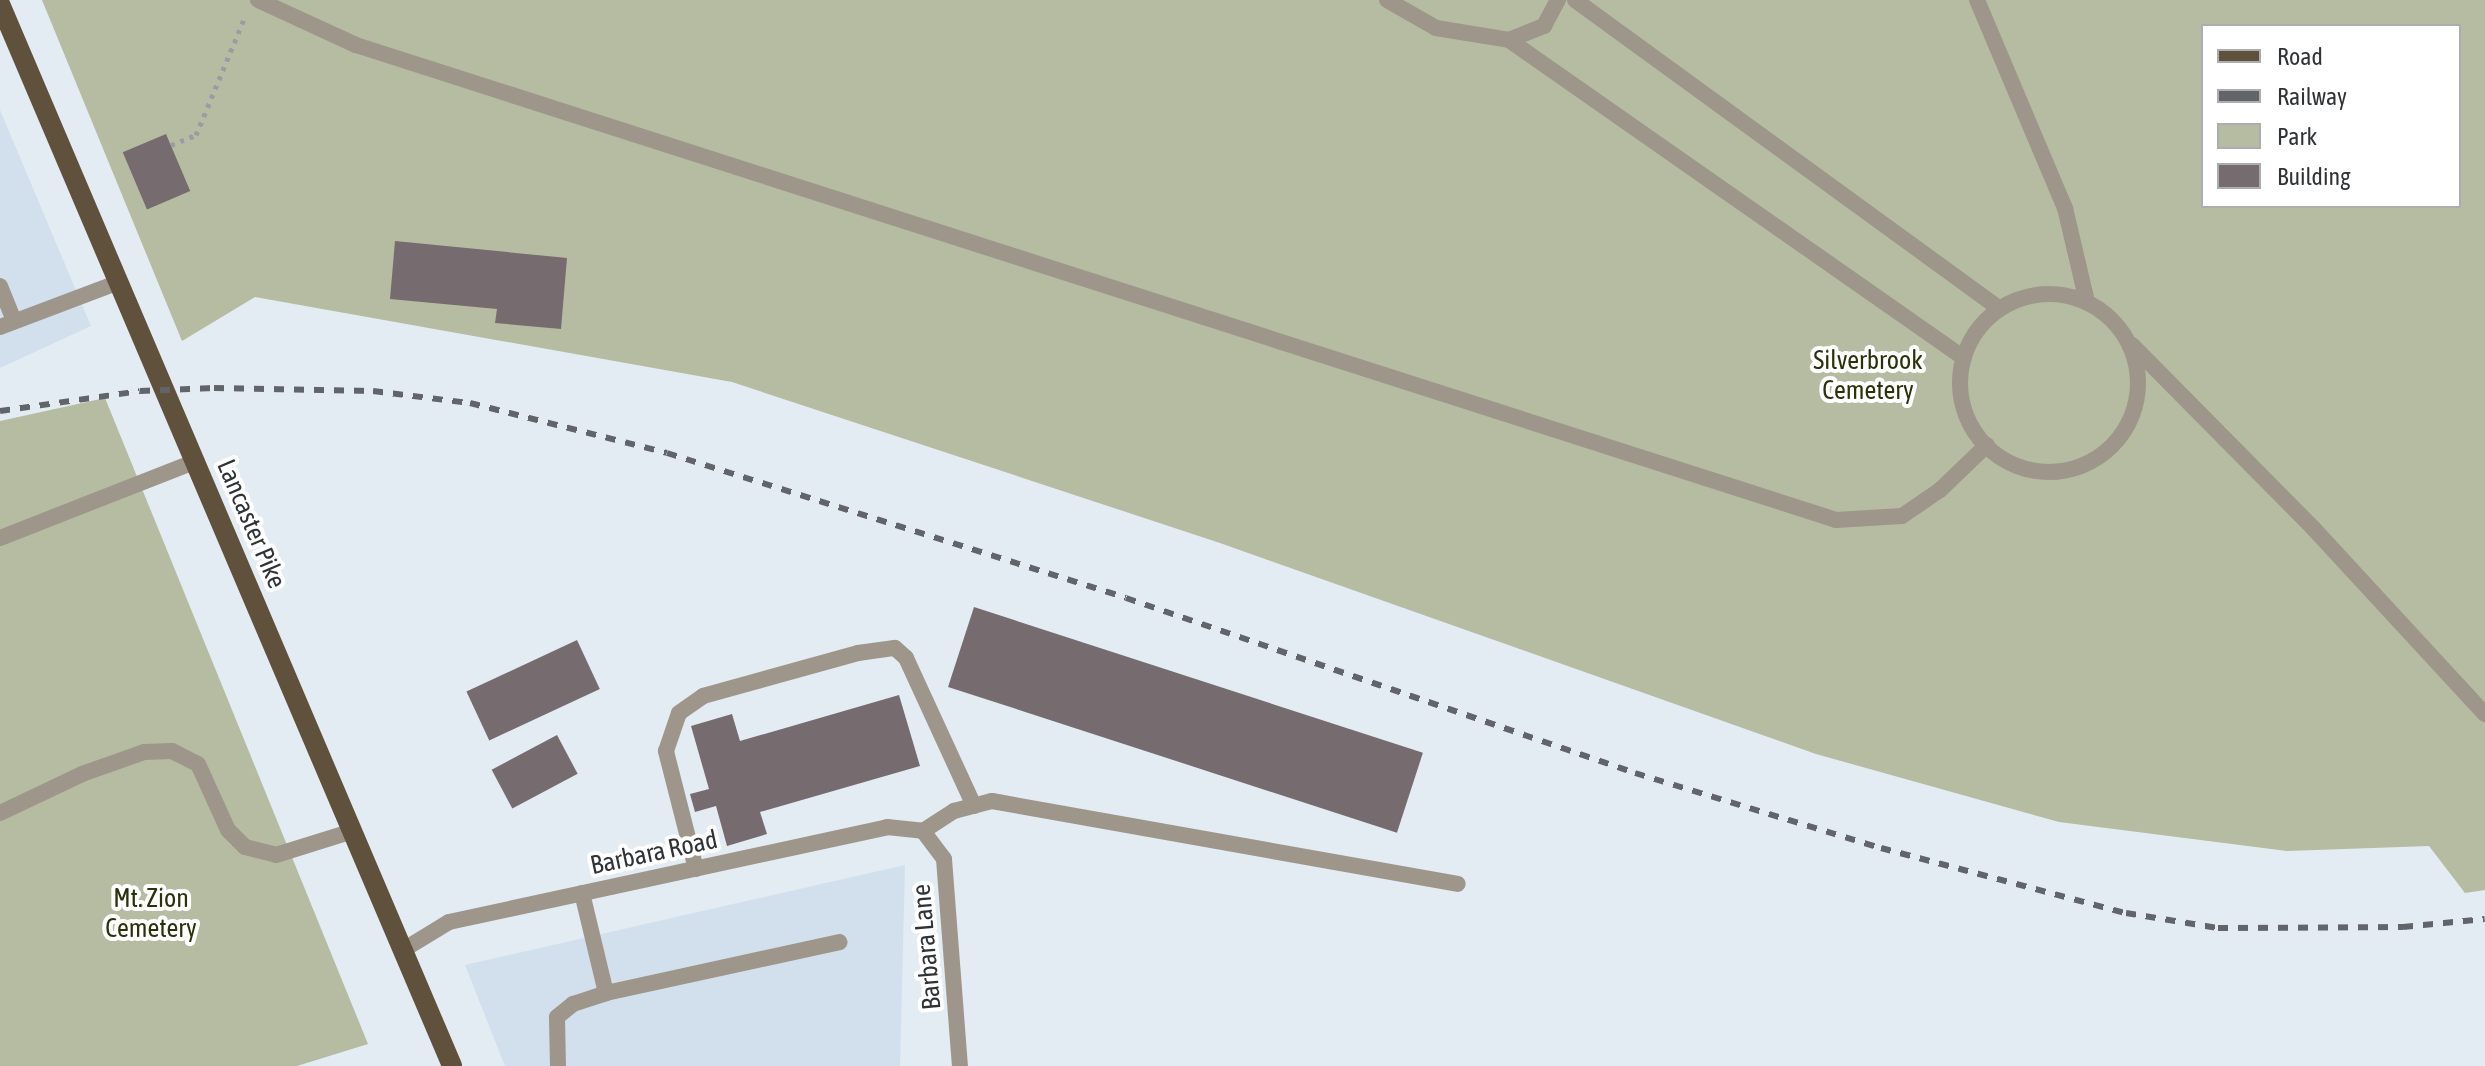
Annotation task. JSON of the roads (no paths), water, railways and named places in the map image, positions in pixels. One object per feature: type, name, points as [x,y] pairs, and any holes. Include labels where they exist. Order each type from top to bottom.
[{"type":"main road","name":"Lancaster Pike","points":[[0,4],[452,1066]]},
{"type":"lane","points":[[258,0],[356,45],[1836,520],[1902,516],[1940,490],[1987,445]]},
{"type":"lane","points":[[1387,0],[1436,28],[1509,40],[1964,358]]},
{"type":"lane","points":[[1509,40],[1544,26],[1558,0]]},
{"type":"lane","points":[[1575,0],[2000,309]]},
{"type":"lane","points":[[1977,0],[2065,208],[2087,302]]},
{"type":"lane","points":[[0,286],[7,324],[119,282]]},
{"type":"lane","points":[[2128,341],[2138,393],[2128,424],[2108,450],[2074,468],[2051,472],[2010,462],[1987,445],[1963,404],[1964,358],[1974,335],[2000,309],[2035,294],[2087,302],[2111,318],[2128,341],[2314,529],[2485,714]]},
{"type":"lane","points":[[0,538],[196,461]]},
{"type":"lane","points":[[696,869],[666,751],[679,713],[703,696],[858,653],[895,648],[906,658],[974,806]]},
{"type":"lane","points":[[0,813],[82,774],[144,752],[172,751],[198,764],[228,830],[245,847],[276,855],[353,831]]},
{"type":"lane","points":[[923,831],[974,806],[992,801],[1458,884]]},
{"type":"lane","name":"Barbara Road","points":[[403,950],[449,922],[887,827],[923,831]]},
{"type":"lane","name":"Barbara Lane","points":[[923,831],[944,859],[960,1066]]},
{"type":"lane","points":[[582,893],[606,993]]},
{"type":"lane","points":[[558,1066],[557,1017],[573,1004],[606,993],[839,942]]},
{"type":"railway","points":[[0,411],[140,391],[214,388],[373,391],[470,403],[667,453],[1126,598],[1635,773],[1881,848],[2126,913],[2218,928],[2403,927],[2485,919]]},
{"type":"park label","name":"Silverbrook Cemetery","points":[[1868,376]]},
{"type":"park label","name":"Mt. Zion Cemetery","points":[[151,914]]}]
